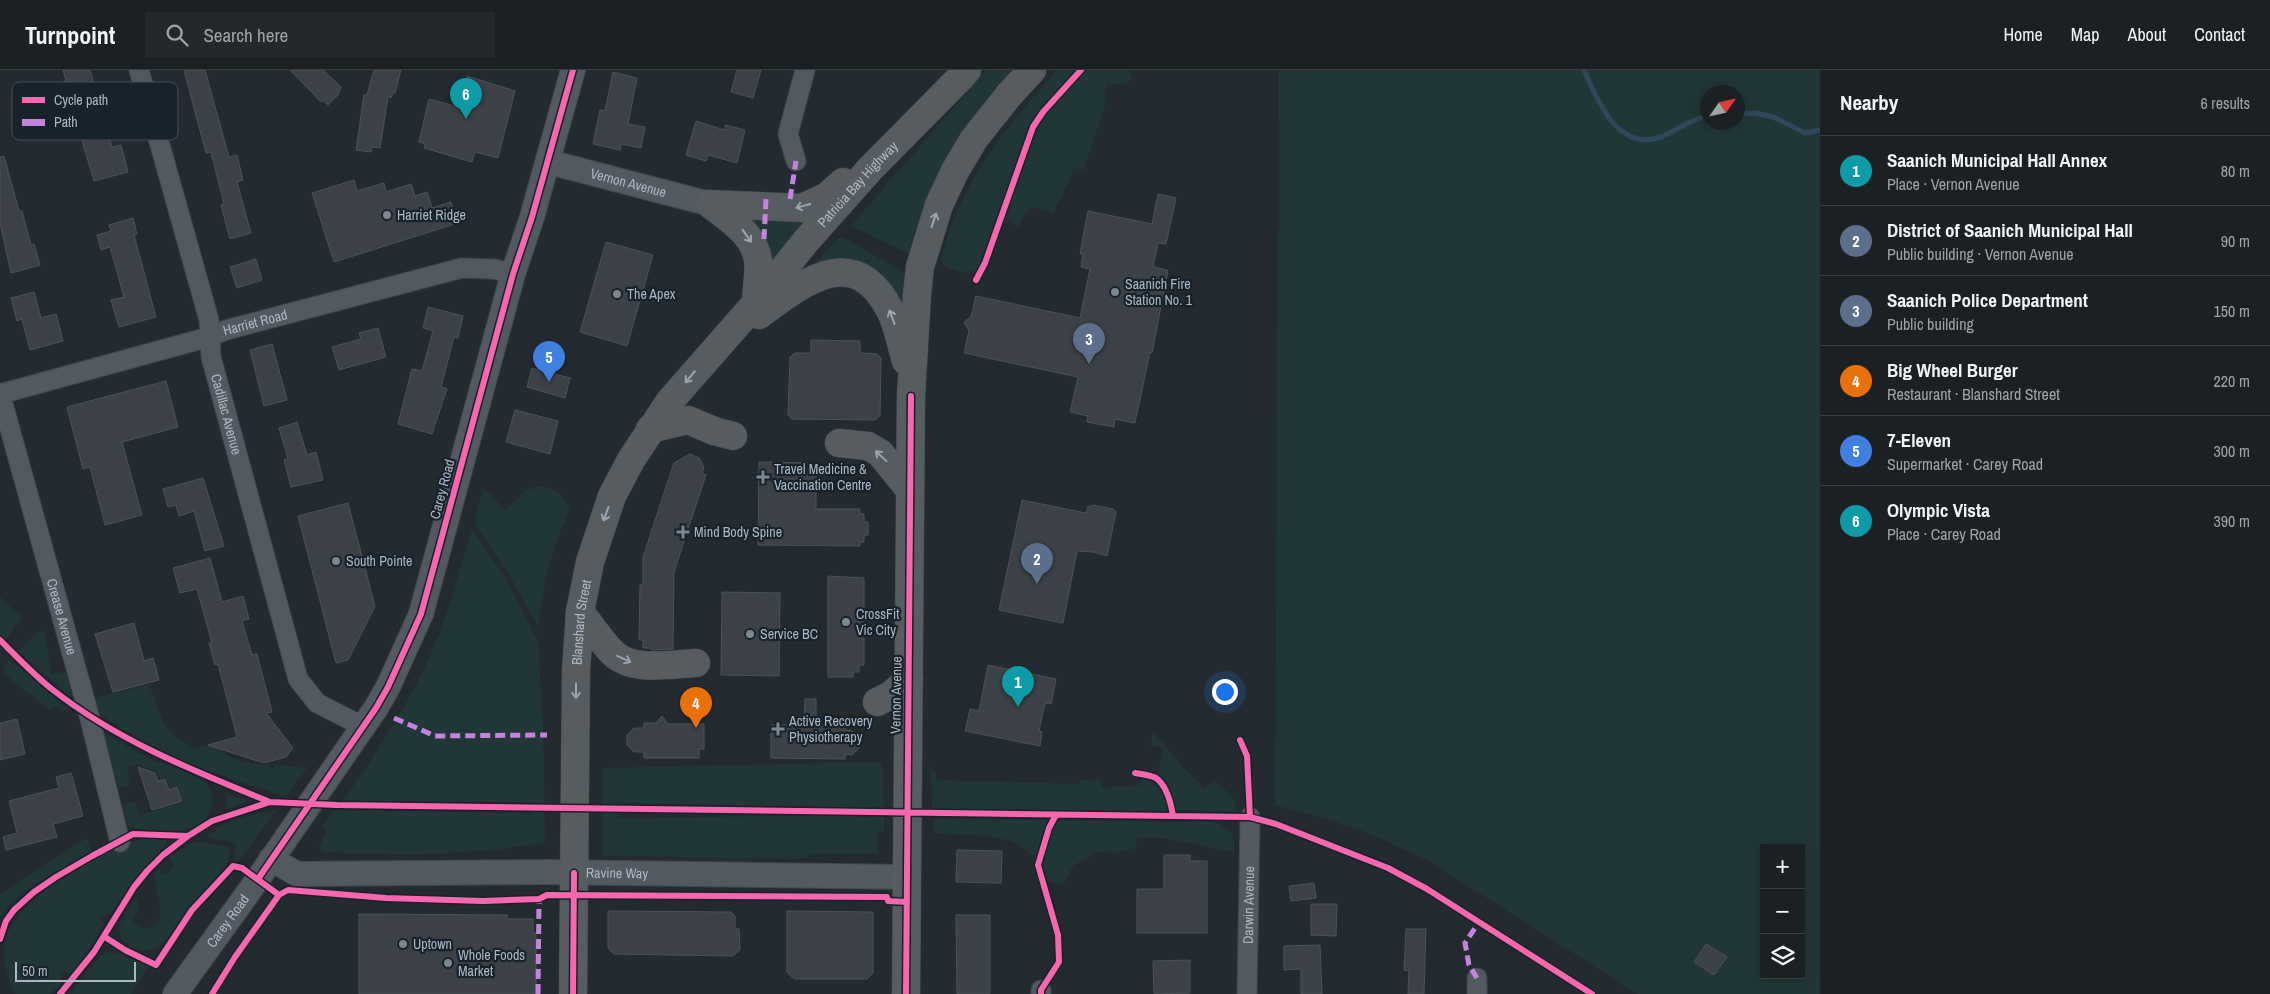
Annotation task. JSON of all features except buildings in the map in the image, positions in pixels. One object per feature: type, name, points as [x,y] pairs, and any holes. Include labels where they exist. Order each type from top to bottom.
[{"type":"highway","name":"Vernon Avenue","points":[[906,994],[912,380],[920,267],[939,205],[955,171],[974,139],[1009,95],[1032,70]]},
{"type":"highway","points":[[710,204],[802,208],[826,197],[964,73]]},
{"type":"highway","name":"Patricia Bay Highway","points":[[756,303],[806,240],[870,169],[964,73]]},
{"type":"highway","points":[[710,204],[740,226],[753,245],[758,260],[756,303]]},
{"type":"highway","points":[[723,341],[798,286],[831,272],[854,273],[874,285],[891,311],[912,380]]},
{"type":"highway","name":"Blanshard Street","points":[[573,994],[576,672],[580,612],[590,562],[612,496],[650,429],[689,378],[756,303]]},
{"type":"highway","points":[[650,429],[688,420],[714,431],[733,436]]},
{"type":"highway","points":[[839,443],[868,446],[880,453],[910,490]]},
{"type":"highway","points":[[580,612],[614,654],[624,661],[638,664],[696,664]]},
{"type":"highway","points":[[877,702],[891,695],[909,679]]},
{"type":"street","name":"Carey Road","points":[[176,994],[364,727],[388,687],[420,614],[513,274],[549,162],[573,70]]},
{"type":"street","points":[[796,160],[788,134],[805,70]]},
{"type":"street","name":"Cadillac Avenue","points":[[159,140],[209,320],[211,357],[298,679],[317,703],[364,727]]},
{"type":"street","name":"Vernon Avenue","points":[[549,162],[710,204]]},
{"type":"street","name":"Harriet Road","points":[[0,394],[209,338],[226,330],[462,268],[494,269],[513,274]]},
{"type":"street","name":"Crease Avenue","points":[[0,394],[89,715],[120,842]]},
{"type":"street","name":"Darwin Avenue","points":[[1247,994],[1250,818]]},
{"type":"street","name":"Ravine Way","points":[[276,852],[298,874],[574,873],[908,877]]},
{"type":"green space","points":[[986,70],[1017,70],[912,255],[851,226]]},
{"type":"green space","points":[[1057,70],[1079,70],[1031,125],[979,270],[962,273],[944,266],[941,260],[950,231],[960,204],[973,180],[1002,136]]},
{"type":"green space","points":[[1085,70],[1127,70],[1133,78],[1124,85],[1108,83],[1104,96],[1107,98],[1084,170],[1074,168],[1062,197],[1053,212],[1032,207],[1025,213],[1019,227],[1008,220],[1000,226],[1034,133],[1046,112]]},
{"type":"green space","points":[[1279,70],[1820,70],[1820,994],[1638,994],[1429,861],[1366,832],[1275,805]]},
{"type":"green space","points":[[742,214],[805,221],[806,223],[770,261]]},
{"type":"green space","points":[[841,236],[909,276],[903,324],[886,288],[800,279]]},
{"type":"green space","points":[[540,486],[557,491],[570,508],[555,545],[547,572],[538,627],[510,576],[476,525],[475,518],[484,488],[505,510],[527,490]]},
{"type":"green space","points":[[472,529],[504,576],[538,641],[543,723],[545,843],[493,850],[412,855],[323,852],[319,847],[327,830],[322,827],[334,810],[531,813],[531,802],[343,801],[387,736],[425,667],[457,581]]},
{"type":"green space","points":[[0,597],[21,617],[6,640],[0,634]]},
{"type":"green space","points":[[45,631],[51,674],[66,672],[72,698],[18,651],[39,632]]},
{"type":"green space","points":[[11,661],[66,708],[63,711],[56,706],[50,710],[8,677],[3,671],[5,664]]},
{"type":"green space","points":[[149,685],[164,723],[175,736],[194,749],[214,743],[218,749],[238,760],[269,764],[271,768],[280,765],[307,768],[286,797],[199,768],[141,740],[100,715],[95,698]]},
{"type":"green space","points":[[1153,731],[1179,763],[1204,789],[1214,781],[1226,791],[1235,802],[1236,812],[1174,810],[1172,800],[1158,778],[1163,748],[1151,745]]},
{"type":"green space","points":[[106,734],[153,760],[188,773],[205,783],[211,790],[212,798],[208,816],[200,824],[178,831],[129,828],[123,805],[135,802],[140,815],[184,802],[178,785],[170,787],[166,776],[160,778],[157,771],[138,765],[127,767],[131,785],[119,788],[104,735]]},
{"type":"green space","points":[[882,762],[884,808],[617,803],[618,818],[884,815],[884,832],[877,832],[878,854],[809,854],[808,858],[602,856],[602,768]]},
{"type":"green space","points":[[931,767],[938,780],[1079,784],[1080,780],[1102,781],[1102,788],[1141,785],[1142,779],[1148,780],[1157,786],[1164,795],[1170,811],[932,809]]},
{"type":"green space","points":[[227,795],[246,800],[247,802],[226,809]]},
{"type":"green space","points":[[277,810],[238,862],[234,859],[236,843],[207,837],[219,827],[229,822],[250,815]]},
{"type":"green space","points":[[934,819],[1211,822],[1222,826],[1230,832],[1234,840],[1234,852],[1162,838],[1138,838],[1135,848],[1116,853],[1095,852],[1073,866],[1062,885],[1048,881],[1040,864],[1029,852],[1016,844],[986,836],[934,833]]},
{"type":"green space","points":[[87,838],[92,851],[29,889],[7,907],[0,916],[0,894]]},
{"type":"green space","points":[[146,838],[166,840],[167,844],[136,877],[111,914],[103,915],[100,919],[104,924],[89,949],[70,974],[65,971],[60,973],[63,982],[50,994],[15,994],[7,973],[4,953],[6,938],[13,923],[45,891],[66,876],[110,852],[129,843]]},
{"type":"green space","points":[[198,842],[230,847],[227,865],[183,915],[160,946],[141,951],[130,946],[122,939],[119,929],[132,903],[139,897],[138,910],[133,920],[138,926],[145,929],[157,924],[160,908],[155,874],[158,868],[165,875],[175,866],[169,858],[187,845]]},
{"type":"green space","points":[[108,952],[118,953],[148,967],[131,994],[70,994],[99,957]]},
{"type":"waterway","points":[[1584,70],[1601,106],[1609,118],[1628,135],[1640,139],[1654,139],[1700,118]]},
{"type":"waterway","points":[[1745,114],[1756,113],[1773,117],[1805,133],[1820,130]]},
{"type":"marked path","points":[[790,199],[796,161]]},
{"type":"marked path","points":[[764,239],[766,199]]},
{"type":"marked path","points":[[394,718],[435,736],[547,735]]},
{"type":"marked path","points":[[538,994],[539,899]]},
{"type":"marked path","points":[[1477,978],[1469,965],[1465,943],[1479,922]]},
{"type":"cycle path","points":[[258,879],[376,708],[388,687],[421,614],[513,274],[532,217],[573,70]]},
{"type":"cycle path","points":[[976,280],[985,263],[1033,127],[1043,112],[1081,70]]},
{"type":"cycle path","points":[[906,994],[911,396]]},
{"type":"cycle path","points":[[0,640],[53,690],[104,725],[157,754],[270,802]]},
{"type":"cycle path","points":[[1240,740],[1247,756],[1250,817]]},
{"type":"cycle path","points":[[1135,773],[1154,777],[1160,781],[1168,795],[1173,816]]},
{"type":"cycle path","points":[[60,994],[94,952],[134,887],[163,855],[212,821],[270,802],[337,805],[1250,817],[1276,824],[1388,868],[1427,889],[1592,994]]},
{"type":"cycle path","points":[[1041,994],[1041,990],[1059,962],[1058,935],[1038,865],[1049,828],[1056,815]]},
{"type":"cycle path","points":[[0,939],[6,921],[14,910],[34,892],[92,856],[133,834],[188,836]]},
{"type":"cycle path","points":[[105,937],[125,950],[156,965],[192,910],[233,866],[242,868],[279,895]]},
{"type":"cycle path","points":[[573,994],[574,873]]},
{"type":"cycle path","points":[[212,994],[235,957],[279,895],[288,890],[386,898],[483,901],[539,899],[547,895],[887,897],[888,901],[907,902]]},
{"type":"place","name":"Olympic Vista","points":[[466,119]]},
{"type":"place","name":"Harriet Ridge","points":[[387,215]]},
{"type":"place","name":"Saanich Fire Station No. 1","points":[[1115,292]]},
{"type":"place","name":"The Apex","points":[[617,294]]},
{"type":"place","name":"Saanich Police Department","points":[[1089,364]]},
{"type":"place","name":"7-Eleven","points":[[549,382]]},
{"type":"place","name":"Travel Medicine & Vaccination Centre","points":[[763,477]]},
{"type":"place","name":"Mind Body Spine","points":[[683,532]]},
{"type":"place","name":"South Pointe","points":[[336,561]]},
{"type":"place","name":"District of Saanich Municipal Hall","points":[[1037,584]]},
{"type":"place","name":"CrossFit Vic City","points":[[846,622]]},
{"type":"place","name":"Service BC","points":[[750,634]]},
{"type":"place","name":"Saanich Municipal Hall Annex","points":[[1018,707]]},
{"type":"place","name":"Big Wheel Burger","points":[[696,728]]},
{"type":"place","name":"Active Recovery Physiotherapy","points":[[778,729]]},
{"type":"place","name":"Uptown","points":[[403,944]]},
{"type":"place","name":"Whole Foods Market","points":[[448,963]]}]
